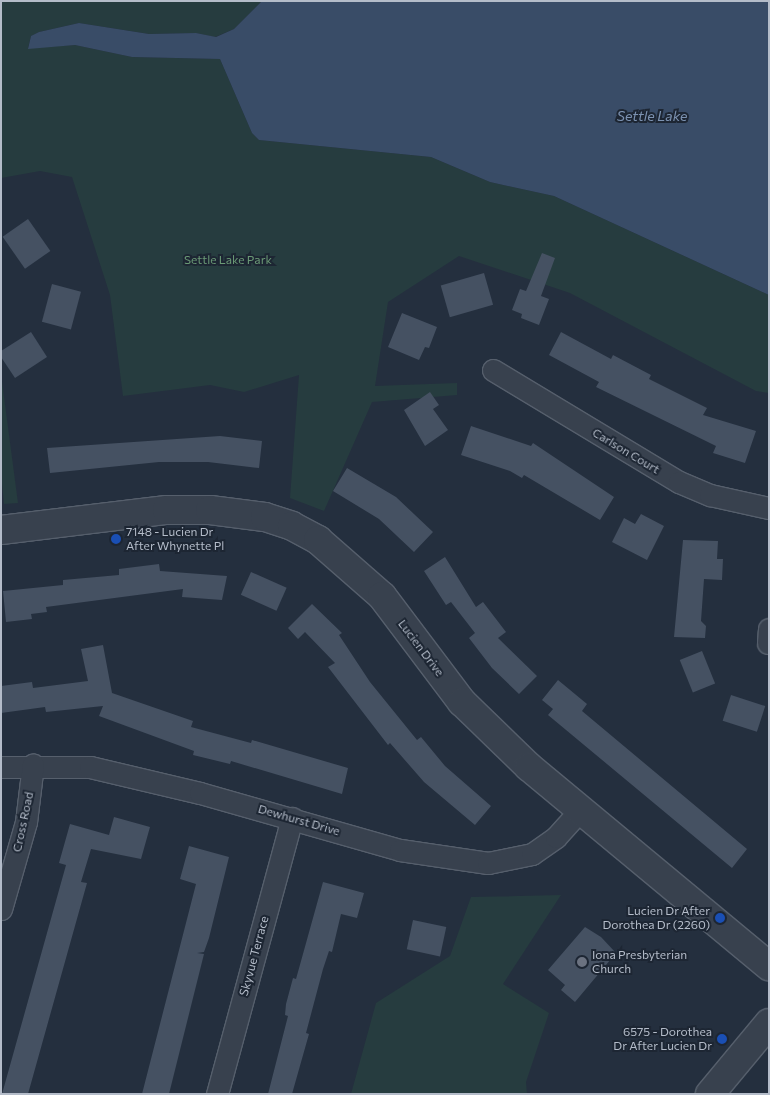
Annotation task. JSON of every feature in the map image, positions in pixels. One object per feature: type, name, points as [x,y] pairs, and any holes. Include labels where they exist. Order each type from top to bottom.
[{"type":"street","name":"Carlson Court","points":[[493,370],[680,482],[710,496],[769,508]]},
{"type":"street","name":"Lucien Drive","points":[[1,530],[167,510],[240,513],[292,526],[318,540],[364,578],[393,610],[462,702],[528,767],[769,966]]},
{"type":"street","name":"Dewhurst Drive","points":[[1,766],[33,764],[90,767],[292,818],[400,850],[495,862],[525,856],[539,850],[556,837],[580,810]]},
{"type":"street","name":"Cross Road","points":[[1,909],[26,822],[33,764]]},
{"type":"street","name":"Skyvue Terrace","points":[[217,1094],[292,818]]},
{"type":"street","points":[[710,1094],[769,1023]]},
{"type":"green space","name":"Settle Lake Park","points":[[1,1],[262,1],[234,29],[215,37],[196,33],[149,34],[79,23],[39,32],[31,36],[28,48],[75,45],[132,57],[220,59],[252,133],[259,140],[431,157],[490,182],[554,196],[769,295],[769,393],[756,391],[570,293],[459,256],[388,302],[375,386],[457,383],[457,395],[372,402],[324,511],[290,498],[299,375],[244,392],[210,385],[123,396],[110,295],[72,177],[40,171],[1,178]]},
{"type":"green space","points":[[1,374],[18,503],[4,504],[1,475]]},
{"type":"green space","points":[[561,895],[503,984],[549,1013],[526,1082],[527,1094],[351,1094],[376,1003],[450,956],[471,897]]},
{"type":"water","name":"Settle Lake","points":[[262,1],[769,1],[769,295],[554,196],[490,182],[431,157],[259,140],[252,133],[220,59],[132,57],[75,45],[28,49],[31,36],[39,32],[79,23],[149,34],[196,33],[216,37],[234,29]]},
{"type":"building","points":[[28,219],[50,251],[25,269],[3,237]]},
{"type":"building","points":[[542,253],[555,258],[541,296],[549,299],[539,325],[521,318],[522,314],[512,310],[520,289],[526,291]]},
{"type":"building","points":[[484,273],[493,305],[450,317],[441,285]]},
{"type":"building","points":[[52,284],[81,292],[71,329],[42,322]]},
{"type":"building","points":[[402,313],[437,327],[429,348],[425,347],[419,360],[388,347]]},
{"type":"building","points":[[31,332],[47,357],[15,378],[1,357],[1,351]]},
{"type":"building","points":[[561,332],[611,359],[613,355],[651,375],[649,379],[707,408],[703,415],[756,431],[745,463],[713,453],[716,446],[596,387],[599,382],[549,355]]},
{"type":"building","points":[[430,392],[439,405],[433,409],[448,430],[425,446],[404,410]]},
{"type":"building","points":[[471,426],[531,446],[533,443],[614,497],[600,520],[524,475],[522,478],[510,471],[461,455]]},
{"type":"building","points":[[220,436],[262,441],[259,468],[208,462],[159,462],[50,473],[47,448]]},
{"type":"building","points":[[347,468],[396,497],[433,532],[414,552],[379,519],[333,491]]},
{"type":"building","points":[[641,514],[664,526],[647,560],[612,542],[624,518],[635,524]]},
{"type":"building","points":[[683,540],[718,541],[717,559],[723,559],[722,580],[704,579],[701,621],[706,626],[705,638],[674,637]]},
{"type":"building","points":[[445,557],[476,607],[483,602],[506,632],[498,638],[537,676],[519,694],[492,668],[469,638],[475,633],[451,602],[446,605],[424,571]]},
{"type":"building","points":[[159,564],[160,571],[227,576],[222,600],[182,597],[183,589],[46,607],[47,612],[31,614],[32,619],[6,622],[3,591],[63,585],[63,580],[119,575],[119,569]]},
{"type":"building","points":[[251,572],[287,588],[276,611],[241,595]]},
{"type":"building","points":[[312,604],[342,633],[339,635],[370,682],[417,740],[421,737],[445,766],[491,806],[475,825],[424,782],[390,743],[388,745],[328,667],[335,663],[305,632],[298,639],[288,628]]},
{"type":"building","points":[[103,645],[112,693],[193,721],[191,727],[251,743],[252,740],[348,768],[342,794],[231,761],[230,764],[193,755],[194,751],[99,716],[103,706],[46,712],[45,707],[1,713],[1,686],[32,682],[33,688],[88,681],[81,649]]},
{"type":"building","points":[[702,651],[715,683],[693,692],[680,660]]},
{"type":"building","points":[[558,680],[587,704],[582,711],[747,849],[732,868],[548,715],[553,709],[542,700]]},
{"type":"building","points":[[731,695],[765,706],[757,732],[723,721]]},
{"type":"building","points":[[114,817],[150,827],[141,859],[91,849],[81,882],[87,883],[28,1094],[2,1094],[66,865],[59,863],[70,824],[109,835]]},
{"type":"building","points":[[189,846],[229,857],[209,938],[204,952],[197,953],[204,954],[169,1094],[142,1094],[196,884],[180,879]]},
{"type":"building","points":[[323,882],[364,893],[357,918],[341,914],[332,952],[329,951],[323,969],[306,1033],[309,1034],[292,1094],[268,1094],[288,1016],[285,1015],[286,1004],[293,978],[296,979]]},
{"type":"building","points":[[413,920],[446,927],[440,956],[407,949]]},
{"type":"building","name":"Iona Presbyterian Church","points":[[585,927],[601,937],[616,953],[575,1002],[561,990],[565,985],[548,970]]},
{"type":"place","name":"7148 - Lucien Dr After Whynette Pl","points":[[116,539]]},
{"type":"place","name":"Lucien Dr After Dorothea Dr (2260)","points":[[720,918]]},
{"type":"place","name":"Iona Presbyterian Church","points":[[582,962]]},
{"type":"place","name":"6575 - Dorothea Dr After Lucien Dr","points":[[722,1039]]}]
